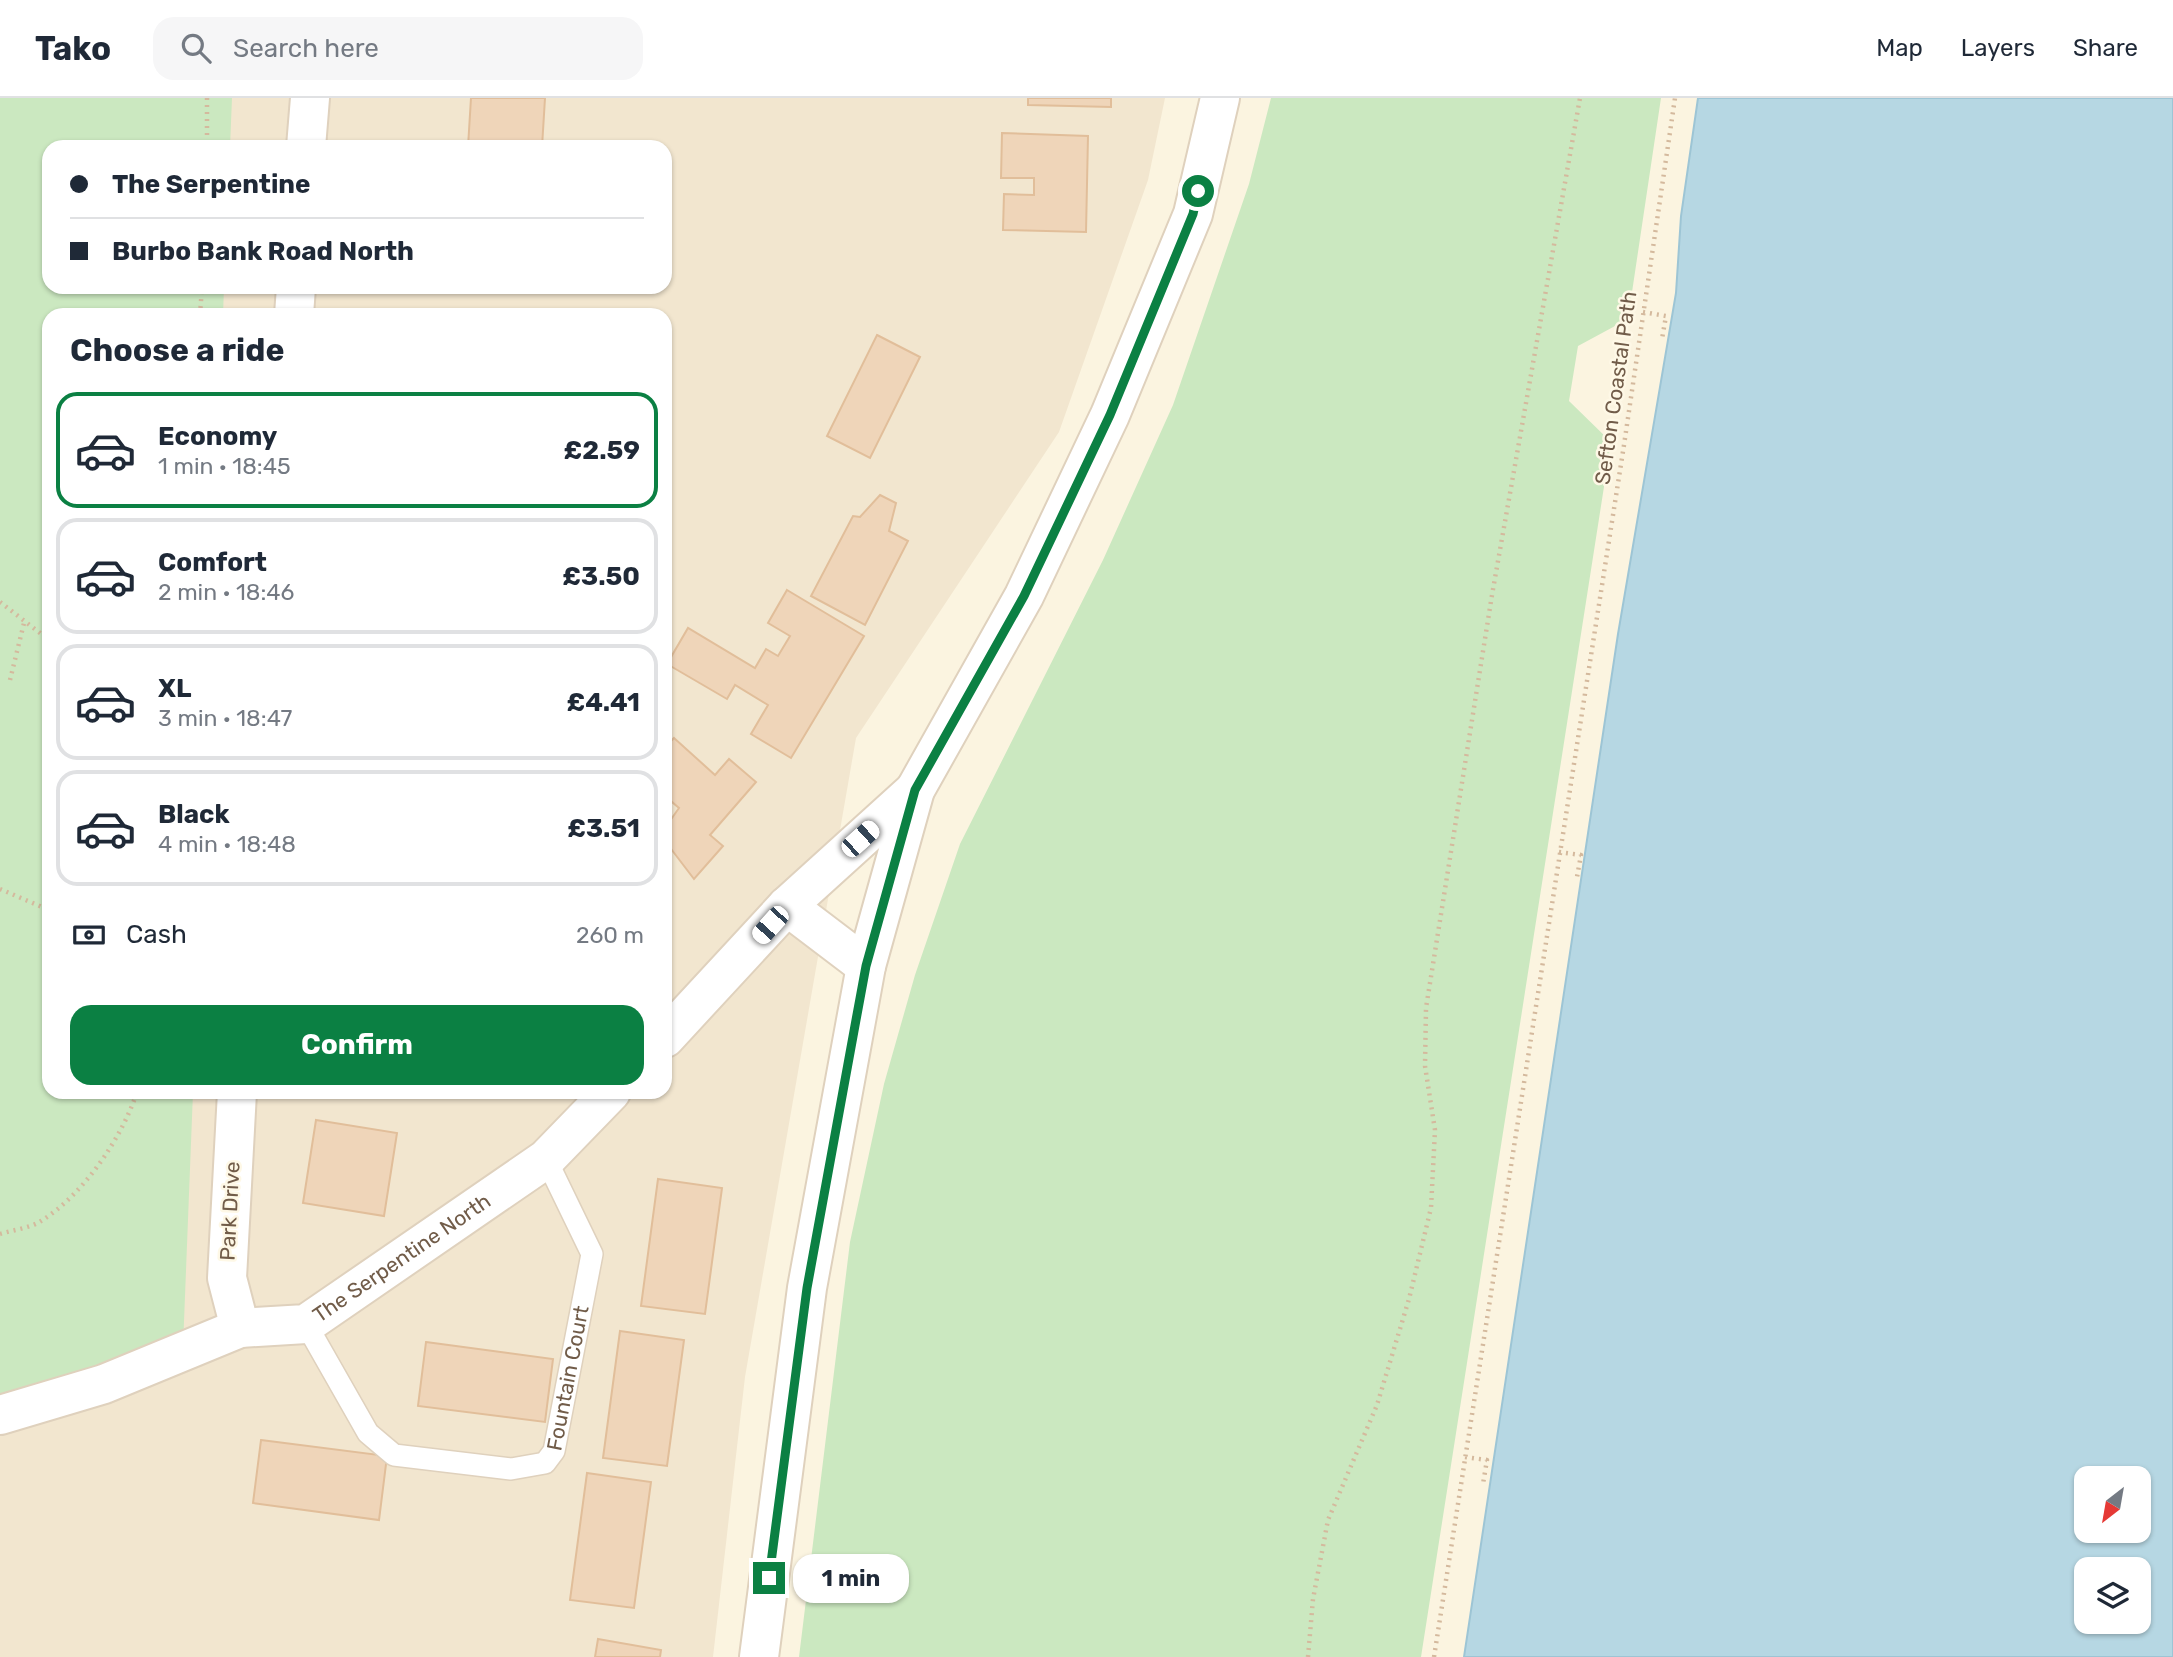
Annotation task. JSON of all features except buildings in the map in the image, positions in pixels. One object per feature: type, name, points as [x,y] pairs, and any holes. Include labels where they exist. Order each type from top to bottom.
[{"type":"street","points":[[307,140],[310,98]]},
{"type":"street","points":[[758,1657],[807,1288],[866,966],[915,790],[1024,596],[1110,415],[1193,214],[1220,98]]},
{"type":"street","points":[[672,1030],[787,906],[915,790]]},
{"type":"street","points":[[787,906],[866,966]]},
{"type":"street","name":"Park Drive","points":[[237,1099],[227,1278],[240,1328]]},
{"type":"street","name":"The Serpentine North","points":[[0,1415],[104,1384],[240,1328],[306,1324],[546,1159],[604,1099]]},
{"type":"lane","name":"Fountain Court","points":[[306,1324],[368,1433],[394,1455],[511,1469],[545,1463],[554,1451],[592,1254],[546,1159]]},
{"type":"path","points":[[207,98],[207,140]]},
{"type":"path","points":[[1308,1657],[1313,1599],[1328,1520],[1377,1405],[1409,1299],[1431,1208],[1434,1130],[1425,1066],[1426,1008],[1492,595],[1580,98]]},
{"type":"path","name":"Sefton Coastal Path","points":[[1434,1657],[1585,682],[1625,445],[1675,98]]},
{"type":"path","points":[[1643,312],[1666,316],[1662,339]]},
{"type":"path","points":[[0,602],[23,623],[42,635]]},
{"type":"path","points":[[10,680],[23,623]]},
{"type":"path","points":[[1559,852],[1581,855],[1577,877]]},
{"type":"path","points":[[0,889],[42,907]]},
{"type":"path","points":[[0,1234],[41,1222],[82,1185],[112,1146],[134,1099]]},
{"type":"path","points":[[1465,1457],[1488,1461],[1483,1484]]},
{"type":"shaded area","points":[[0,98],[1165,98],[1148,180],[1059,432],[856,738],[745,1377],[713,1657],[0,1657]]},
{"type":"green space","points":[[0,98],[232,98],[230,140],[42,140],[42,294],[224,294],[223,308],[42,308],[42,1099],[193,1099],[183,1347],[0,1415]]},
{"type":"green space","points":[[1271,98],[1661,98],[1628,319],[1578,346],[1569,401],[1611,442],[1421,1657],[799,1657],[850,1242],[884,1084],[915,975],[960,844],[1103,560],[1173,405],[1249,184]]},
{"type":"water","points":[[1698,98],[2173,98],[2173,1657],[1464,1657],[1618,634],[1676,293],[1681,216]]},
{"type":"route","points":[[769,1578],[807,1288],[866,966],[915,790],[1024,596],[1110,415],[1193,214],[1198,191]]}]
